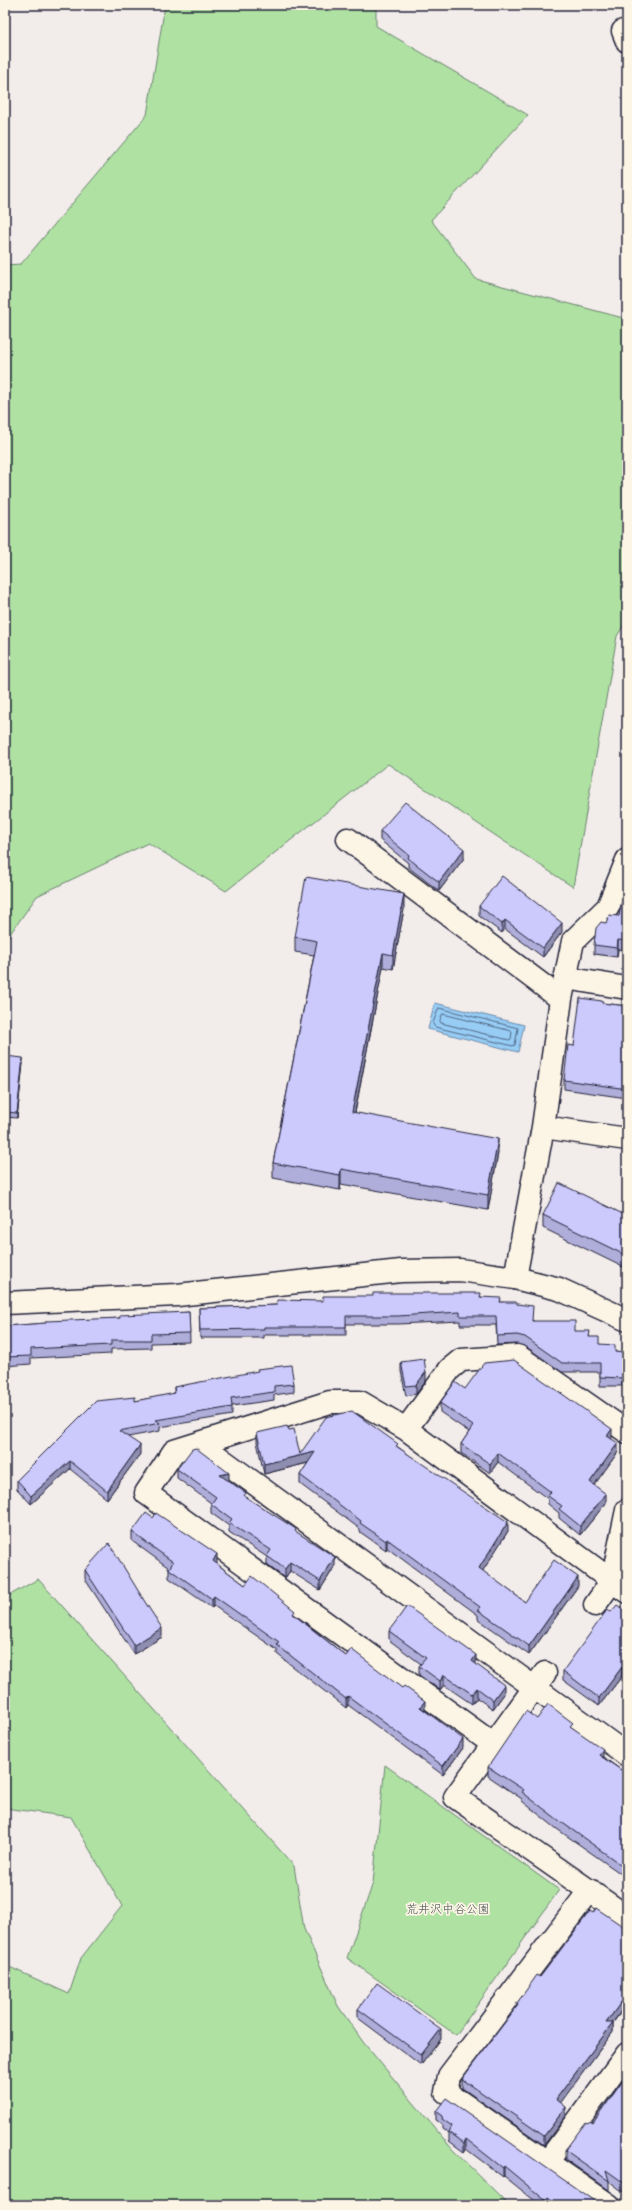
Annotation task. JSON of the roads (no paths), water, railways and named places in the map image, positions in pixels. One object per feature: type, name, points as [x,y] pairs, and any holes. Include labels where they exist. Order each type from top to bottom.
[{"type":"street","points":[[348,839],[563,988],[627,988]]},
{"type":"street","points":[[515,1278],[543,1127],[563,988],[573,941],[608,907],[627,860]]},
{"type":"street","points":[[543,1127],[627,1139]]},
{"type":"street","points":[[5,1303],[178,1295],[401,1271],[460,1270],[515,1278],[560,1289],[627,1320]]},
{"type":"street","points":[[406,1429],[450,1369],[461,1360],[518,1356],[627,1432]]},
{"type":"street","points":[[493,1744],[146,1493],[174,1451],[330,1402],[360,1402],[406,1429],[619,1586]]},
{"type":"street","points":[[199,1443],[540,1680],[627,1755]]},
{"type":"street","points":[[594,1605],[619,1586],[627,1510]]},
{"type":"street","points":[[540,1680],[455,1797],[627,1917]]},
{"type":"street","points":[[590,1890],[450,2076],[446,2092],[548,2161],[609,2205]]},
{"type":"street","points":[[548,2161],[627,2054]]},
{"type":"water","points":[[435,1003],[524,1025],[518,1052],[428,1029]]},
{"type":"park label","name":"荒井沢中谷公園","points":[[448,1909]]}]
